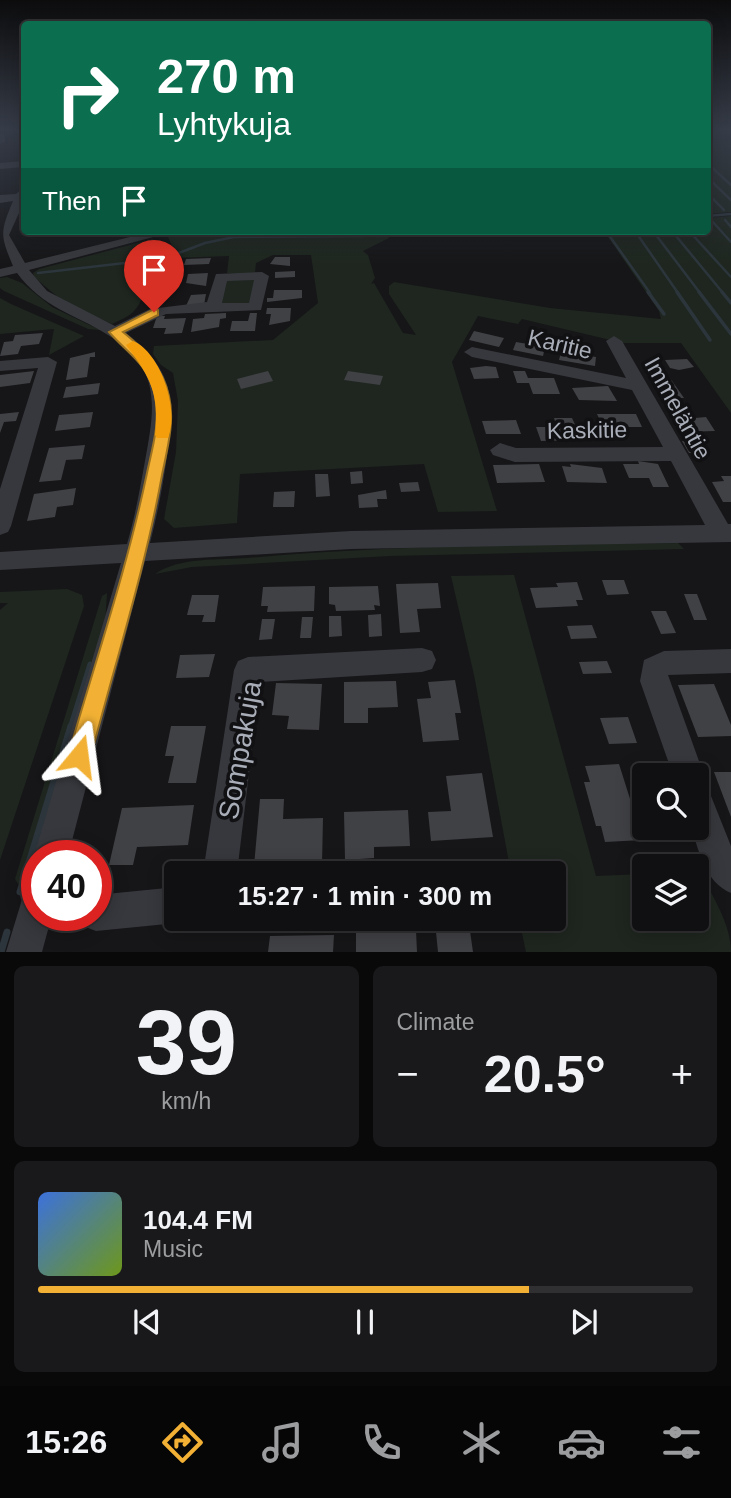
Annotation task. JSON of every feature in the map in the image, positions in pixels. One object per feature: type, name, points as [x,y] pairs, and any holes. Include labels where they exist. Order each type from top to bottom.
[{"type":"street","points":[[0,199],[21,196]]},
{"type":"street","points":[[21,200],[1,235],[21,268],[48,298],[115,332],[134,346],[150,366],[159,385],[164,410],[148,509],[55,840]]},
{"type":"street","points":[[0,273],[154,235]]},
{"type":"street","points":[[115,332],[157,311],[213,309]]},
{"type":"street","name":"Immeläntie","points":[[614,341],[675,454],[726,533]]},
{"type":"street","name":"Karitie","points":[[472,352],[636,385]]},
{"type":"street","points":[[0,366],[48,362],[0,526]]},
{"type":"street","name":"Kaskitie","points":[[500,450],[515,455],[675,454]]},
{"type":"street","points":[[0,561],[351,540],[726,533]]},
{"type":"street","name":"Sompakuja","points":[[222,861],[248,670],[422,660]]},
{"type":"street","points":[[684,763],[654,681],[654,669],[664,663],[731,662]]},
{"type":"street","points":[[709,832],[721,864],[731,876]]},
{"type":"street","points":[[112,911],[164,906]]},
{"type":"street","points":[[24,952],[30,931]]},
{"type":"shaded area","points":[[711,174],[731,174],[731,212],[711,214]]},
{"type":"shaded area","points":[[731,216],[731,413],[681,343],[623,343],[522,319],[518,324],[478,316],[452,362],[497,511],[438,512],[424,464],[240,474],[237,523],[174,528],[164,519],[176,452],[178,401],[173,373],[161,365],[153,354],[154,346],[273,340],[318,303],[311,255],[273,255],[256,263],[255,273],[227,273],[229,256],[171,258],[172,246],[168,237],[390,235],[389,238],[363,251],[368,255],[375,278],[371,284],[374,283],[403,333],[416,335],[389,294],[389,286],[394,282],[550,308],[661,319],[659,311],[607,235],[711,235],[711,218]]},
{"type":"shaded area","points":[[153,239],[152,266],[142,299],[132,313],[112,324],[65,303],[34,277],[33,273],[39,269]]},
{"type":"shaded area","points":[[7,277],[22,283],[52,307],[100,330],[88,329],[4,291],[0,288],[0,278]]},
{"type":"shaded area","points":[[256,278],[253,303],[221,307],[224,280]]},
{"type":"shaded area","points":[[0,298],[84,336],[49,355],[54,329],[0,334]]},
{"type":"shaded area","points":[[678,543],[684,549],[390,556],[192,567],[155,574],[176,565],[200,560],[355,550]]},
{"type":"shaded area","points":[[514,575],[596,876],[632,874],[632,931],[709,931],[709,888],[725,921],[731,952],[526,952],[522,931],[566,931],[566,861],[509,861],[474,675],[451,576]]},
{"type":"shaded area","points":[[67,589],[82,595],[84,606],[0,860],[0,610],[8,603],[0,603],[0,592]]},
{"type":"shaded area","points":[[107,593],[105,627],[41,840],[27,840],[102,596]]},
{"type":"shaded area","points":[[21,859],[20,887],[15,879]]},
{"type":"building","points":[[275,257],[290,257],[290,266],[270,264]]},
{"type":"building","points":[[211,258],[209,264],[184,265],[186,259]]},
{"type":"building","points":[[295,271],[295,277],[275,278],[275,272]]},
{"type":"building","points":[[208,273],[206,286],[186,283],[188,274]]},
{"type":"building","points":[[274,290],[302,290],[302,298],[267,302],[267,298],[273,298]]},
{"type":"building","points":[[206,294],[204,305],[186,306],[191,295]]},
{"type":"building","points":[[267,308],[291,308],[290,321],[269,325],[271,314],[266,314]]},
{"type":"building","points":[[226,313],[226,318],[220,319],[219,327],[191,332],[193,319],[204,318],[205,314]]},
{"type":"building","points":[[250,313],[257,313],[255,331],[230,331],[232,321],[248,321]]},
{"type":"building","points":[[157,316],[165,316],[164,319],[186,318],[182,333],[164,334],[166,328],[153,328]]},
{"type":"building","points":[[474,331],[504,338],[499,347],[469,340]]},
{"type":"building","points":[[43,333],[39,344],[21,346],[18,354],[0,356],[4,342],[13,341],[15,335]]},
{"type":"building","points":[[516,342],[545,347],[543,356],[513,350]]},
{"type":"building","points":[[95,352],[95,357],[90,357],[87,377],[66,380],[70,358]]},
{"type":"building","points":[[561,352],[596,357],[595,366],[559,360]]},
{"type":"building","points":[[687,359],[694,367],[679,370],[670,368],[665,360]]},
{"type":"building","points":[[496,367],[499,378],[474,379],[470,368]]},
{"type":"building","points":[[34,371],[30,383],[0,387],[0,375]]},
{"type":"building","points":[[268,371],[273,381],[241,389],[237,379]]},
{"type":"building","points":[[348,371],[383,376],[380,385],[344,380]]},
{"type":"building","points":[[513,371],[525,371],[528,378],[554,378],[560,394],[533,394],[529,383],[517,383]]},
{"type":"building","points":[[670,378],[684,398],[662,398],[650,379]]},
{"type":"building","points":[[100,383],[98,394],[63,398],[66,387]]},
{"type":"building","points":[[608,386],[617,401],[579,400],[572,388]]},
{"type":"building","points":[[688,406],[695,418],[706,417],[715,431],[682,432],[666,407]]},
{"type":"building","points":[[19,412],[16,421],[4,422],[0,433],[0,414]]},
{"type":"building","points":[[93,412],[90,427],[55,431],[59,415]]},
{"type":"building","points":[[597,414],[636,414],[642,427],[603,427]]},
{"type":"building","points":[[554,418],[572,418],[582,440],[541,441],[536,427],[557,427]]},
{"type":"building","points":[[516,420],[521,434],[486,434],[482,421]]},
{"type":"building","points":[[682,441],[694,441],[700,453],[689,453]]},
{"type":"building","points":[[85,445],[82,459],[66,460],[61,480],[39,482],[49,448]]},
{"type":"building","points":[[638,461],[658,464],[669,487],[653,487],[649,478],[629,478],[623,464],[639,464]]},
{"type":"building","points":[[539,464],[545,482],[497,483],[493,465]]},
{"type":"building","points":[[570,464],[602,468],[607,483],[567,482],[562,466],[571,467]]},
{"type":"building","points":[[362,471],[363,483],[351,484],[350,472]]},
{"type":"building","points":[[315,474],[328,474],[330,496],[316,497]]},
{"type":"building","points":[[721,476],[731,476],[731,502],[723,502],[712,482],[724,481]]},
{"type":"building","points":[[418,482],[420,491],[401,492],[399,483]]},
{"type":"building","points":[[76,488],[73,505],[57,507],[55,517],[27,521],[34,494]]},
{"type":"building","points":[[386,490],[387,499],[377,499],[378,507],[359,508],[358,495]]},
{"type":"building","points":[[295,491],[294,507],[273,507],[274,492]]},
{"type":"building","points":[[602,580],[624,580],[629,594],[607,595]]},
{"type":"building","points":[[577,582],[583,600],[576,600],[578,606],[536,608],[530,588],[558,587],[556,583]]},
{"type":"building","points":[[438,583],[441,608],[417,609],[420,632],[400,633],[396,584]]},
{"type":"building","points":[[315,586],[314,611],[267,612],[268,606],[261,606],[263,587]]},
{"type":"building","points":[[378,586],[380,606],[374,605],[375,610],[336,611],[335,605],[329,604],[329,587]]},
{"type":"building","points":[[684,594],[697,594],[707,620],[694,620]]},
{"type":"building","points":[[192,595],[219,595],[215,622],[202,622],[204,615],[187,615]]},
{"type":"building","points":[[651,611],[666,611],[676,633],[661,634]]},
{"type":"building","points":[[381,614],[382,636],[369,637],[368,615]]},
{"type":"building","points":[[329,616],[341,616],[342,636],[329,637]]},
{"type":"building","points":[[302,617],[313,617],[311,638],[300,638]]},
{"type":"building","points":[[262,619],[275,619],[272,639],[259,640]]},
{"type":"building","points":[[592,625],[597,638],[571,639],[567,626]]},
{"type":"building","points":[[215,654],[209,677],[176,678],[180,655]]},
{"type":"building","points":[[607,661],[612,673],[583,674],[579,662]]},
{"type":"building","points":[[455,680],[461,713],[455,713],[459,740],[423,742],[417,699],[431,698],[428,682]]},
{"type":"building","points":[[396,681],[398,707],[368,708],[368,723],[344,723],[344,682]]},
{"type":"building","points":[[276,683],[322,684],[319,730],[287,729],[289,716],[272,715]]},
{"type":"building","points":[[714,684],[731,725],[731,736],[698,737],[678,685]]},
{"type":"building","points":[[628,717],[637,743],[609,744],[600,718]]},
{"type":"building","points":[[171,726],[206,726],[196,783],[168,783],[174,756],[165,756]]},
{"type":"building","points":[[619,764],[632,805],[632,840],[643,840],[605,842],[601,826],[596,826],[584,782],[590,782],[585,766]]},
{"type":"building","points":[[714,772],[731,772],[731,817]]},
{"type":"building","points":[[482,773],[493,837],[431,841],[428,812],[451,811],[446,776]]},
{"type":"building","points":[[260,799],[284,799],[283,819],[323,818],[322,861],[254,861]]},
{"type":"building","points":[[194,805],[188,845],[137,847],[133,865],[112,865],[112,852],[122,808]]},
{"type":"building","points":[[408,810],[410,846],[374,847],[374,858],[345,860],[344,812]]},
{"type":"building","points":[[416,931],[417,952],[356,952],[356,933]]},
{"type":"building","points":[[470,931],[473,952],[438,952],[436,932]]},
{"type":"building","points":[[334,935],[333,952],[268,952],[270,936]]},
{"type":"waterway","points":[[719,174],[731,185]]},
{"type":"waterway","points":[[711,181],[731,200]]},
{"type":"waterway","points":[[711,197],[724,210]]},
{"type":"waterway","points":[[711,216],[731,214]]},
{"type":"waterway","points":[[725,220],[731,227]]},
{"type":"waterway","points":[[712,221],[731,242]]},
{"type":"waterway","points":[[171,256],[205,243],[234,237],[366,235]]},
{"type":"waterway","points":[[377,236],[417,235]]},
{"type":"waterway","points":[[609,235],[650,293]]},
{"type":"waterway","points":[[638,235],[678,293]]},
{"type":"waterway","points":[[656,235],[700,293]]},
{"type":"waterway","points":[[675,235],[723,293]]},
{"type":"waterway","points":[[693,235],[731,277]]},
{"type":"waterway","points":[[38,273],[151,260]]},
{"type":"waterway","points":[[648,292],[664,314]]},
{"type":"waterway","points":[[677,292],[710,340]]},
{"type":"waterway","points":[[699,292],[731,334]]},
{"type":"waterway","points":[[722,292],[731,303]]},
{"type":"waterway","points":[[70,728],[90,664]]},
{"type":"waterway","points":[[20,892],[71,726]]},
{"type":"waterway","points":[[1,952],[7,932]]},
{"type":"slow traffic","points":[[133,345],[155,374],[163,397],[162,435]]},
{"type":"route","points":[[79,756],[148,509],[163,429],[163,397],[155,374],[140,352],[115,332],[154,312]]}]
